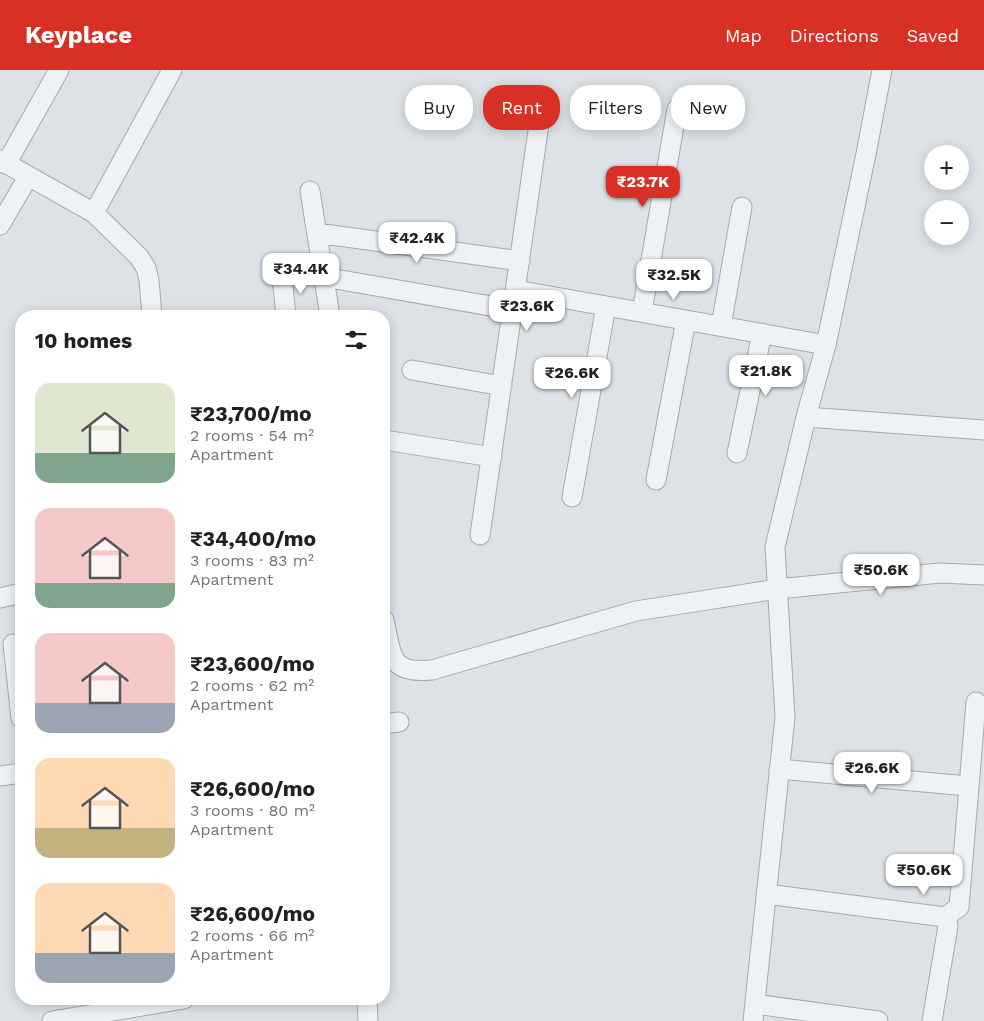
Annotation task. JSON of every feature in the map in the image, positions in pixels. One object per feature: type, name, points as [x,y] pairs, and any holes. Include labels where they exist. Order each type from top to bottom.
[{"type":"street","points":[[59,70],[3,162],[94,213],[140,257],[149,280],[152,310]]},
{"type":"street","points":[[94,213],[172,70]]},
{"type":"street","points":[[878,1021],[754,1012],[785,717],[775,548],[806,417],[826,344],[882,70]]},
{"type":"street","points":[[480,535],[538,130]]},
{"type":"street","points":[[642,312],[673,130]]},
{"type":"street","points":[[0,225],[28,177]]},
{"type":"street","points":[[310,191],[329,310]]},
{"type":"street","points":[[721,326],[742,207]]},
{"type":"street","points":[[317,233],[520,261]]},
{"type":"street","points":[[282,277],[285,310]]},
{"type":"street","points":[[324,277],[512,310]]},
{"type":"street","points":[[516,290],[826,344]]},
{"type":"street","points":[[572,497],[606,306]]},
{"type":"street","points":[[656,480],[686,320]]},
{"type":"street","points":[[737,453],[762,333]]},
{"type":"street","points":[[412,370],[502,386]]},
{"type":"street","points":[[806,417],[984,430]]},
{"type":"street","points":[[390,441],[492,457]]},
{"type":"street","points":[[390,645],[393,658],[398,666],[410,671],[419,672],[432,670],[636,611],[777,589],[940,573],[984,575]]},
{"type":"street","points":[[0,598],[15,595]]},
{"type":"street","points":[[13,644],[15,662]]},
{"type":"street","points":[[766,894],[945,917],[959,907],[976,702]]},
{"type":"street","points":[[779,768],[968,786]]},
{"type":"street","points":[[0,776],[15,774]]},
{"type":"street","points":[[932,1021],[948,926],[945,917]]},
{"type":"street","points":[[52,1021],[148,1005]]},
{"type":"street","points":[[367,1005],[368,1021]]}]
